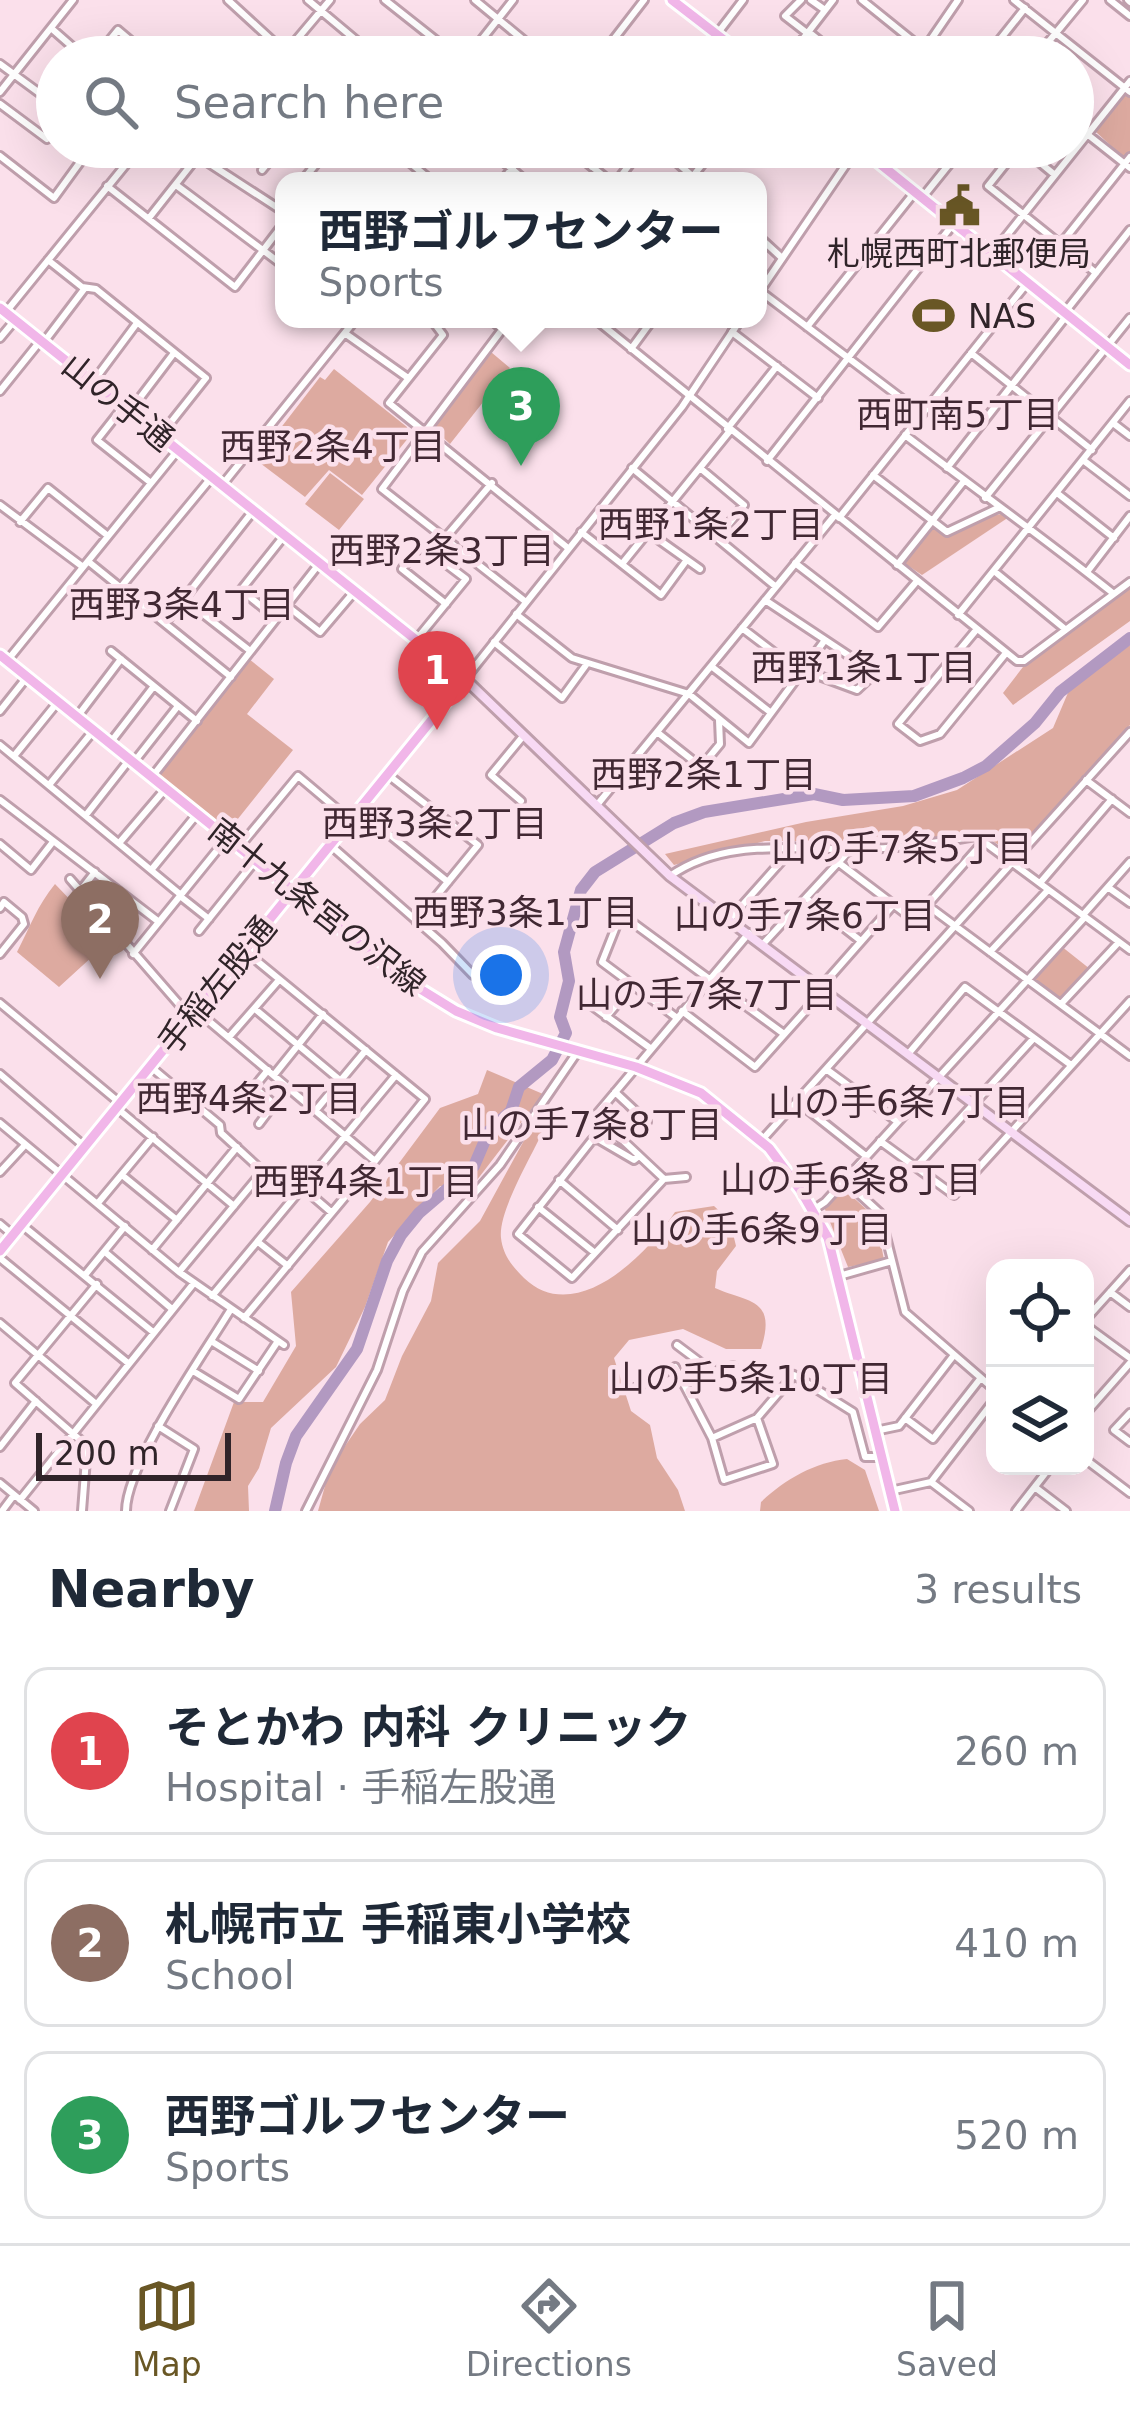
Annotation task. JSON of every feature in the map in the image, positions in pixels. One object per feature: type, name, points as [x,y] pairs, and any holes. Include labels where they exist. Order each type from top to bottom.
[{"type":"main road","points":[[672,0],[719,36]]},
{"type":"main road","points":[[884,168],[1130,365]]},
{"type":"main road","name":"山の手通","points":[[7,313],[465,680],[670,876],[1130,1221]]},
{"type":"main road","name":"南十九条宮の沢線","points":[[4,661],[399,976],[456,1011],[505,1031],[636,1067],[700,1093],[761,1141],[828,1238],[895,1511]]},
{"type":"main road","name":"手稲左股通","points":[[0,1254],[465,680]]},
{"type":"street","points":[[45,36],[73,0]]},
{"type":"street","points":[[228,0],[265,36]]},
{"type":"street","points":[[308,0],[350,36]]},
{"type":"street","points":[[301,36],[330,0]]},
{"type":"street","points":[[386,0],[431,36]]},
{"type":"street","points":[[475,0],[519,36]]},
{"type":"street","points":[[485,36],[513,0]]},
{"type":"street","points":[[616,36],[644,0]]},
{"type":"street","points":[[716,34],[743,0]]},
{"type":"street","points":[[801,0],[785,16],[812,36]]},
{"type":"street","points":[[811,0],[825,10]]},
{"type":"street","points":[[806,36],[833,0]]},
{"type":"street","points":[[862,0],[903,36]]},
{"type":"street","points":[[876,11],[886,0]]},
{"type":"street","points":[[933,36],[958,0]]},
{"type":"street","points":[[1014,0],[1060,36]]},
{"type":"street","points":[[1054,36],[1083,0]]},
{"type":"street","points":[[1110,0],[1130,16]]},
{"type":"street","points":[[1003,36],[1025,8]]},
{"type":"street","points":[[51,28],[60,36]]},
{"type":"street","points":[[0,92],[36,47]]},
{"type":"street","points":[[1094,62],[1128,87],[1094,128]]},
{"type":"street","points":[[0,64],[36,90]]},
{"type":"street","points":[[0,104],[36,131]]},
{"type":"street","points":[[1060,244],[1128,163],[1094,139]]},
{"type":"street","points":[[0,156],[54,198],[76,168]]},
{"type":"street","points":[[0,338],[7,313],[122,168]]},
{"type":"street","points":[[149,218],[189,168]]},
{"type":"street","points":[[225,168],[275,205]]},
{"type":"street","points":[[510,168],[515,172]]},
{"type":"street","points":[[767,280],[844,168]]},
{"type":"street","points":[[807,327],[944,168]]},
{"type":"street","points":[[1003,168],[988,186],[1096,273]]},
{"type":"street","points":[[1046,168],[1055,175]]},
{"type":"street","points":[[992,254],[1061,168]]},
{"type":"street","points":[[176,185],[275,259]]},
{"type":"street","points":[[107,186],[235,287],[275,236]]},
{"type":"street","points":[[767,461],[954,223]]},
{"type":"street","points":[[947,468],[1130,230]]},
{"type":"street","points":[[767,244],[782,258]]},
{"type":"street","points":[[48,260],[96,289],[206,378],[160,436]]},
{"type":"street","points":[[597,805],[1028,282]]},
{"type":"street","points":[[0,391],[86,287]]},
{"type":"street","points":[[767,298],[922,414]]},
{"type":"street","points":[[985,498],[1130,318]]},
{"type":"street","points":[[93,382],[137,323]]},
{"type":"street","points":[[222,486],[350,328]]},
{"type":"street","points":[[438,328],[443,334],[389,403],[568,548]]},
{"type":"street","points":[[606,328],[1017,661],[1024,661],[1130,582]]},
{"type":"street","points":[[631,349],[646,328]]},
{"type":"street","name":"手稲左股通","points":[[465,680],[688,398],[735,328]]},
{"type":"street","points":[[502,329],[382,490],[526,602]]},
{"type":"street","points":[[732,332],[818,398]]},
{"type":"street","points":[[346,334],[408,378]]},
{"type":"street","points":[[151,483],[97,440],[174,352]]},
{"type":"street","points":[[971,353],[1092,450]]},
{"type":"street","points":[[622,564],[777,366]]},
{"type":"street","points":[[958,615],[1130,401]]},
{"type":"street","points":[[1113,423],[1130,436]]},
{"type":"street","points":[[905,435],[1114,593]]},
{"type":"street","points":[[4,661],[178,450]]},
{"type":"street","points":[[1083,460],[1130,496]]},
{"type":"street","points":[[632,468],[775,586]]},
{"type":"street","points":[[700,468],[745,505],[718,537]]},
{"type":"street","points":[[873,475],[947,532],[1002,506]]},
{"type":"street","points":[[121,587],[211,478]]},
{"type":"street","points":[[897,565],[964,481]]},
{"type":"street","points":[[446,537],[492,483]]},
{"type":"street","points":[[20,522],[48,488],[108,536]]},
{"type":"street","points":[[1057,493],[1114,538]]},
{"type":"street","points":[[0,505],[121,587],[231,677]]},
{"type":"street","points":[[165,623],[253,511]]},
{"type":"street","points":[[1087,572],[1130,516]]},
{"type":"street","points":[[581,532],[661,595],[686,561]]},
{"type":"street","points":[[648,532],[700,569]]},
{"type":"street","points":[[276,618],[241,590],[284,536]]},
{"type":"street","points":[[416,640],[446,604],[466,579],[421,545],[402,569],[446,604]]},
{"type":"street","points":[[795,563],[878,627],[917,581]]},
{"type":"street","points":[[152,777],[319,564]]},
{"type":"street","points":[[994,571],[1065,629]]},
{"type":"street","points":[[286,605],[320,632],[354,592]]},
{"type":"street","points":[[184,599],[249,650]]},
{"type":"street","points":[[742,628],[802,672],[857,690],[875,674],[765,600]]},
{"type":"street","points":[[516,614],[572,658],[689,694],[749,742],[824,640]]},
{"type":"street","points":[[977,629],[898,724],[920,741],[940,734],[1006,652]]},
{"type":"street","points":[[494,642],[562,698],[586,664]]},
{"type":"street","points":[[110,651],[196,721]]},
{"type":"street","points":[[77,717],[121,659]]},
{"type":"street","points":[[711,666],[771,712]]},
{"type":"street","points":[[0,711],[27,676]]},
{"type":"street","points":[[110,743],[154,686]]},
{"type":"street","points":[[14,756],[58,701]]},
{"type":"street","points":[[86,814],[178,706]]},
{"type":"street","points":[[657,732],[701,767],[720,743],[719,718]]},
{"type":"street","points":[[50,785],[94,730]]},
{"type":"street","points":[[761,1141],[1130,731]]},
{"type":"street","points":[[521,801],[491,775],[524,735]]},
{"type":"street","points":[[0,745],[208,919]]},
{"type":"street","points":[[387,773],[478,845],[416,921]]},
{"type":"street","points":[[239,847],[298,776],[350,820]]},
{"type":"street","points":[[1086,780],[1130,812]]},
{"type":"street","points":[[120,842],[166,788]]},
{"type":"street","points":[[1040,883],[1112,799]]},
{"type":"street","points":[[0,800],[158,922]]},
{"type":"street","points":[[358,809],[448,882]]},
{"type":"street","points":[[152,868],[197,814]]},
{"type":"street","points":[[670,876],[693,862],[765,846],[917,847],[976,836],[1130,950]]},
{"type":"street","points":[[133,954],[227,838]]},
{"type":"street","points":[[839,863],[914,920],[984,841]]},
{"type":"street","points":[[0,844],[31,870],[53,843]]},
{"type":"street","points":[[329,844],[472,975]]},
{"type":"street","points":[[730,919],[794,847]]},
{"type":"street","points":[[764,944],[850,850]]},
{"type":"street","points":[[199,931],[256,860]]},
{"type":"street","points":[[813,1210],[1130,862]]},
{"type":"street","points":[[80,891],[95,872]]},
{"type":"street","points":[[70,879],[133,954],[194,1014],[229,1037],[376,1161]]},
{"type":"street","points":[[1108,887],[1130,904]]},
{"type":"street","points":[[990,952],[1048,890]]},
{"type":"street","points":[[807,898],[861,941]]},
{"type":"street","points":[[0,908],[4,902],[24,924],[0,954]]},
{"type":"street","points":[[784,1034],[621,914],[602,962],[754,1066],[784,1034],[894,904]]},
{"type":"street","points":[[926,904],[1130,1056]]},
{"type":"street","points":[[664,1179],[596,1114],[749,933]]},
{"type":"street","points":[[1061,1004],[1119,942]]},
{"type":"street","points":[[244,1318],[424,1099],[245,951]]},
{"type":"street","points":[[229,1037],[279,980]]},
{"type":"street","points":[[607,1017],[633,985]]},
{"type":"street","points":[[909,1053],[965,987],[1070,1065]]},
{"type":"street","points":[[880,1141],[954,1195],[1130,1001]]},
{"type":"street","points":[[0,1003],[234,1206]]},
{"type":"street","points":[[591,1005],[650,1048]]},
{"type":"street","points":[[255,1010],[341,1081]]},
{"type":"street","points":[[259,1124],[274,1104],[254,1087],[323,1015]]},
{"type":"street","points":[[916,1167],[1034,1038]]},
{"type":"street","points":[[316,1110],[366,1050]]},
{"type":"street","points":[[306,1511],[377,1370],[403,1291],[422,1252],[500,1166],[572,1050]]},
{"type":"street","points":[[151,1067],[220,1125],[221,1132],[263,1171],[332,1213]]},
{"type":"street","points":[[826,1069],[898,1122]]},
{"type":"street","points":[[0,1074],[86,1148]]},
{"type":"street","points":[[212,1296],[396,1075]]},
{"type":"street","points":[[615,1092],[647,1122]]},
{"type":"street","points":[[797,1101],[866,1156]]},
{"type":"street","points":[[0,1124],[179,1272],[281,1343],[239,1399],[193,1371]]},
{"type":"street","points":[[97,1204],[153,1137]]},
{"type":"street","points":[[640,1156],[634,1160],[598,1138],[583,1149],[518,1234],[572,1278],[664,1179],[686,1177]]},
{"type":"street","points":[[0,1172],[25,1145]]},
{"type":"street","points":[[152,1250],[237,1147]]},
{"type":"street","points":[[179,1272],[263,1171]]},
{"type":"street","points":[[122,1174],[176,1220]]},
{"type":"street","points":[[559,1180],[618,1230]]},
{"type":"street","points":[[844,1180],[880,1213],[905,1312],[986,1385]]},
{"type":"street","points":[[538,1207],[595,1253]]},
{"type":"street","points":[[0,1224],[13,1235]]},
{"type":"street","points":[[22,1225],[153,1332]]},
{"type":"street","points":[[85,1275],[125,1226]]},
{"type":"street","points":[[257,1241],[287,1266]]},
{"type":"street","points":[[105,1252],[172,1309]]},
{"type":"street","points":[[0,1254],[128,1363]]},
{"type":"street","points":[[839,1276],[892,1261]]},
{"type":"street","points":[[1094,1312],[1130,1270]]},
{"type":"street","points":[[2,1511],[194,1283]]},
{"type":"street","points":[[82,1511],[87,1446],[15,1383],[97,1284]]},
{"type":"street","points":[[1110,1292],[1130,1307]]},
{"type":"street","points":[[126,1511],[130,1489],[158,1426],[231,1310]]},
{"type":"street","points":[[0,1324],[95,1403]]},
{"type":"street","points":[[1094,1330],[1130,1360],[1094,1403]]},
{"type":"street","points":[[212,1341],[259,1371]]},
{"type":"street","points":[[676,1346],[713,1372]]},
{"type":"street","points":[[875,1431],[899,1426],[954,1355]]},
{"type":"street","points":[[635,1388],[675,1366],[712,1438],[724,1480],[773,1464],[757,1418]]},
{"type":"street","points":[[685,1380],[733,1366]]},
{"type":"street","points":[[712,1438],[757,1418],[794,1375],[853,1412],[865,1457],[882,1457]]},
{"type":"street","points":[[905,1418],[933,1438],[980,1379]]},
{"type":"street","points":[[0,1447],[36,1401]]},
{"type":"street","points":[[890,1491],[931,1482],[986,1407]]},
{"type":"street","points":[[1130,1413],[1114,1430],[1130,1442]]},
{"type":"street","points":[[158,1426],[194,1449],[170,1511]]},
{"type":"street","points":[[1094,1466],[1130,1493]]},
{"type":"street","points":[[1016,1511],[1044,1475]]},
{"type":"street","points":[[931,1482],[969,1511]]},
{"type":"street","points":[[0,1483],[34,1511]]},
{"type":"street","points":[[1034,1486],[1066,1511]]},
{"type":"shaded area","points":[[1123,95],[1130,97],[1130,152],[1123,157],[1095,131]]},
{"type":"shaded area","points":[[491,352],[510,368],[450,444],[431,426]]},
{"type":"shaded area","points":[[334,369],[407,427],[409,437],[362,495],[329,470],[305,497],[256,460],[320,377],[325,380]]},
{"type":"shaded area","points":[[330,473],[364,499],[339,530],[305,504]]},
{"type":"shaded area","points":[[1007,513],[1009,517],[922,575],[904,563],[931,527],[947,536],[983,517]]},
{"type":"shaded area","points":[[1130,585],[1130,621],[1013,705],[1003,693],[1026,663]]},
{"type":"shaded area","points":[[1130,645],[1130,725],[1014,855],[976,830],[912,841],[765,841],[674,865],[665,854],[903,806],[957,790],[1053,728],[1070,688]]},
{"type":"shaded area","points":[[249,659],[274,679],[247,714],[293,750],[229,830],[158,774]]},
{"type":"shaded area","points":[[55,884],[105,936],[105,945],[59,987],[17,952]]},
{"type":"shaded area","points":[[1061,946],[1090,969],[1059,1000],[1032,978]]},
{"type":"shaded area","points":[[487,1070],[543,1094],[467,1193],[440,1186],[388,1242],[365,1307],[336,1367],[271,1428],[248,1486],[249,1511],[194,1511],[234,1402],[263,1402],[296,1346],[291,1292],[370,1202],[440,1108],[478,1094]]},
{"type":"shaded area","points":[[533,1124],[542,1133],[510,1200],[501,1238],[516,1269],[544,1291],[565,1295],[608,1280],[646,1248],[675,1212],[714,1206],[730,1221],[736,1246],[717,1271],[715,1288],[749,1300],[762,1311],[761,1349],[726,1349],[683,1329],[629,1340],[614,1358],[631,1411],[650,1425],[657,1458],[678,1490],[685,1511],[318,1511],[330,1468],[360,1424],[385,1400],[431,1301],[438,1263],[480,1221]]},
{"type":"shaded area","points":[[839,1190],[845,1190],[876,1218],[884,1260],[848,1267],[824,1207]]},
{"type":"shaded area","points":[[847,1459],[865,1470],[879,1511],[760,1511],[761,1502],[790,1480],[812,1468]]},
{"type":"waterway","points":[[275,1511],[296,1436],[357,1349],[387,1261],[401,1235],[419,1213],[474,1166],[489,1131],[511,1111],[519,1087],[552,1060],[566,1033],[560,1017],[569,981],[564,952],[581,890],[595,872],[674,823],[704,812],[814,794],[843,800],[914,796],[963,778],[986,766],[1035,723],[1060,692],[1130,638]]},
{"type":"place","name":"札幌西町北郵便局","points":[[959,205]]},
{"type":"place","name":"NAS","points":[[934,316]]},
{"type":"place","name":"西野ゴルフセンター","points":[[521,466]]},
{"type":"place","name":"そとかわ 内科 クリニック","points":[[437,730]]},
{"type":"place","name":"札幌市立 手稲東小学校","points":[[100,979]]},
{"type":"district","name":"西町南5丁目","points":[[958,414]]},
{"type":"district","name":"西野2条4丁目","points":[[333,446]]},
{"type":"district","name":"西野1条2丁目","points":[[711,524]]},
{"type":"district","name":"西野2条3丁目","points":[[442,550]]},
{"type":"district","name":"西野3条4丁目","points":[[182,604]]},
{"type":"district","name":"西野1条1丁目","points":[[864,667]]},
{"type":"district","name":"西野2条1丁目","points":[[704,774]]},
{"type":"district","name":"西野3条2丁目","points":[[435,823]]},
{"type":"district","name":"山の手7条5丁目","points":[[902,848]]},
{"type":"district","name":"西野3条1丁目","points":[[526,912]]},
{"type":"district","name":"山の手7条6丁目","points":[[805,915]]},
{"type":"district","name":"山の手7条7丁目","points":[[707,994]]},
{"type":"district","name":"西野4条2丁目","points":[[249,1098]]},
{"type":"district","name":"山の手6条7丁目","points":[[899,1102]]},
{"type":"district","name":"山の手7条8丁目","points":[[592,1124]]},
{"type":"district","name":"山の手6条8丁目","points":[[851,1179]]},
{"type":"district","name":"西野4条1丁目","points":[[366,1181]]},
{"type":"district","name":"山の手6条9丁目","points":[[762,1229]]},
{"type":"district","name":"山の手5条10丁目","points":[[751,1378]]}]
